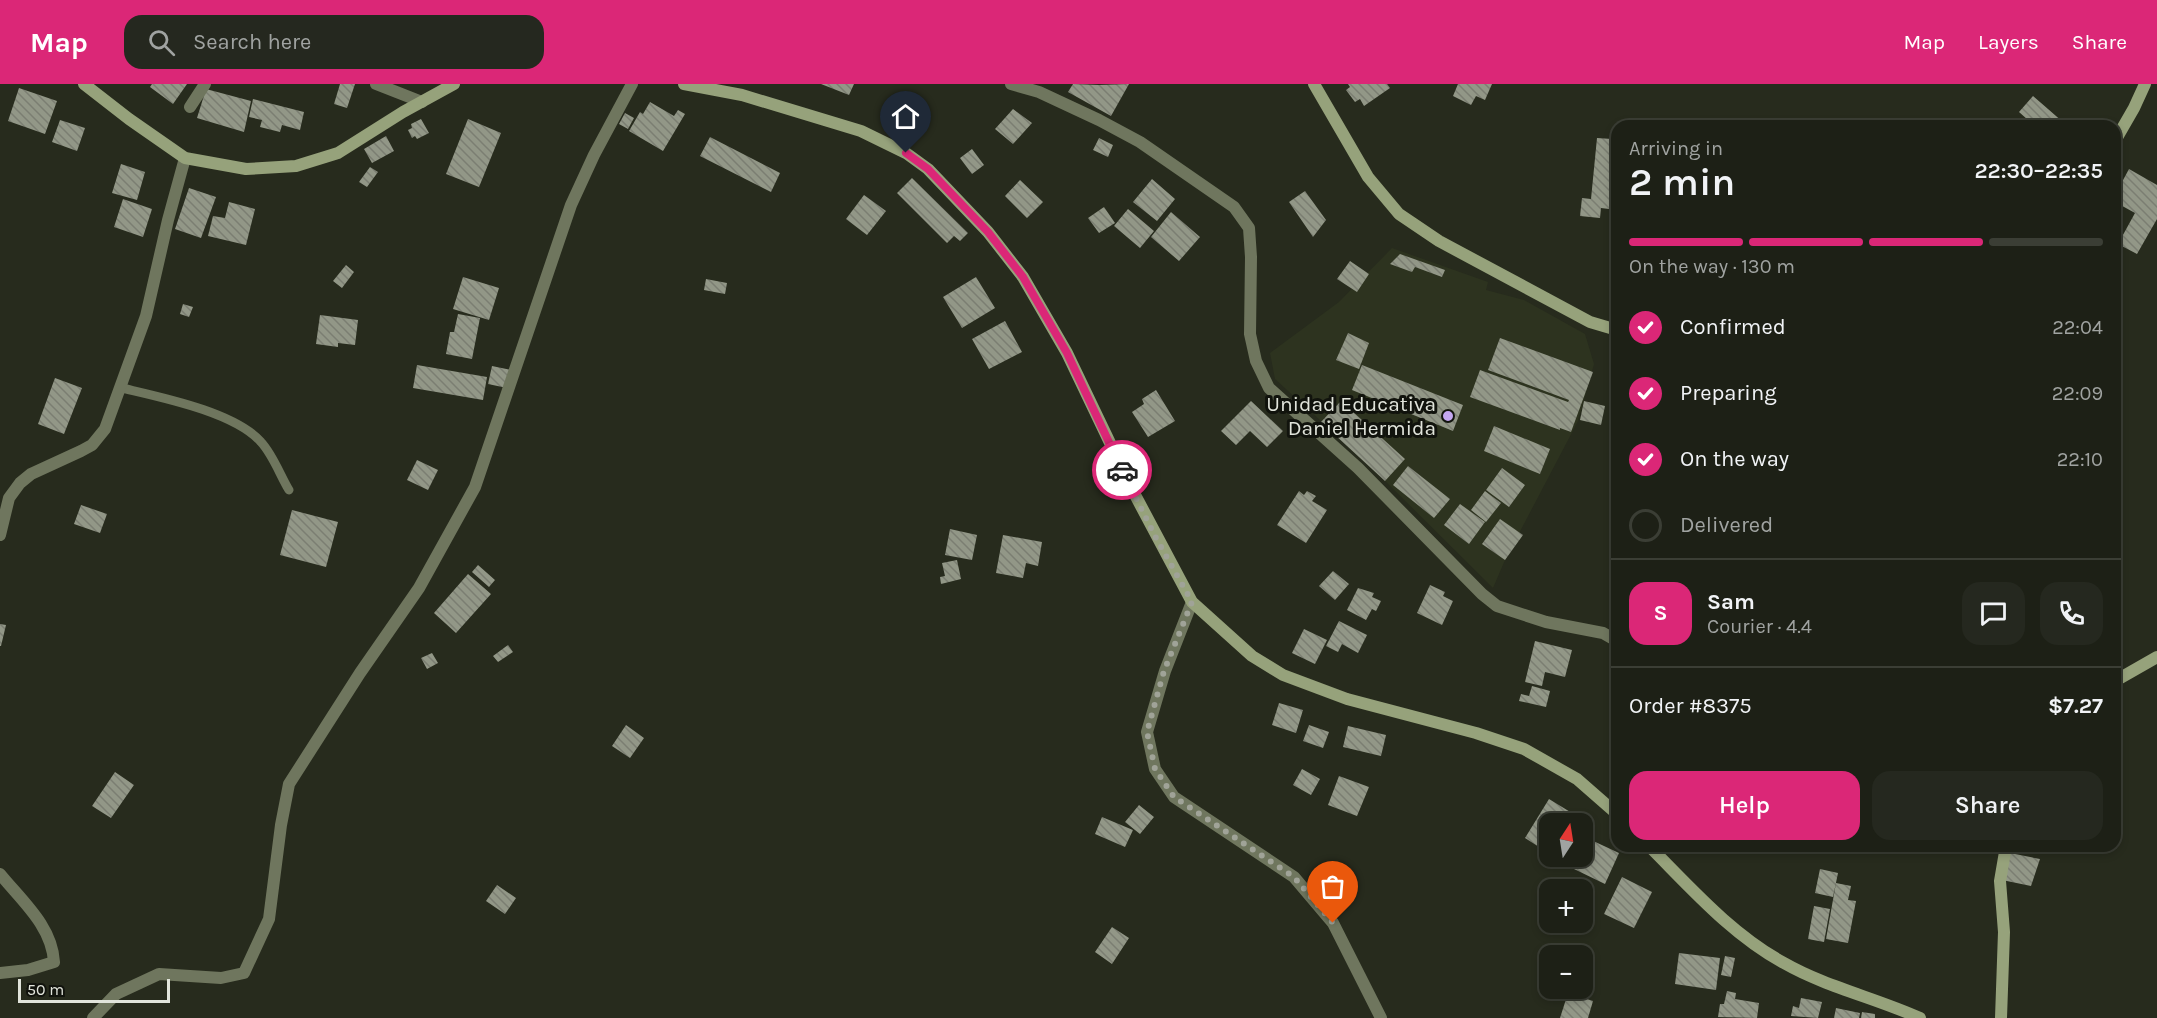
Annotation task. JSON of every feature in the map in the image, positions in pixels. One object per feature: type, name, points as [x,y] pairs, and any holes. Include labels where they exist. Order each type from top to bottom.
[{"type":"main road","points":[[84,84],[185,158],[246,169],[296,166],[338,153],[454,84]]},
{"type":"main road","points":[[684,84],[742,95],[861,131],[906,153],[928,169],[988,232],[1023,277],[1067,353],[1133,492],[1192,602],[1252,656],[1283,675],[1347,699],[1476,733],[1524,749],[1577,779],[1611,809]]},
{"type":"main road","points":[[1314,84],[1368,177],[1399,214],[1439,241],[1590,322],[1611,328]]},
{"type":"main road","points":[[2121,131],[2145,84]]},
{"type":"main road","points":[[2121,678],[2157,657]]},
{"type":"main road","points":[[1655,852],[1716,915],[1777,959],[1824,981],[1920,1018]]},
{"type":"main road","points":[[2001,1018],[2004,932],[2000,882],[2005,852]]},
{"type":"street","points":[[190,107],[205,84]]},
{"type":"street","points":[[376,84],[422,102]]},
{"type":"street","points":[[93,1018],[116,994],[159,974],[221,978],[244,973],[269,919],[281,825],[289,784],[360,673],[419,588],[475,486],[571,205],[594,155],[632,84]]},
{"type":"street","points":[[1011,84],[1039,92],[1140,142],[1234,207],[1249,228],[1250,334],[1256,361],[1269,388],[1358,468],[1482,594],[1497,606],[1546,622],[1603,633],[1611,638]]},
{"type":"street","points":[[0,535],[9,498],[20,483],[31,474],[81,451],[98,438],[105,429],[147,316],[168,220],[185,158]]},
{"type":"street","points":[[1192,602],[1164,671],[1147,732],[1155,769],[1174,797],[1294,877],[1333,923],[1381,1018]]},
{"type":"street","points":[[0,874],[40,922],[53,951],[54,962],[0,973]]},
{"type":"lane","points":[[122,388],[194,407],[247,429],[262,443],[289,490]]},
{"type":"shaded area","name":"Unidad Educativa Daniel Hermida","points":[[1392,248],[1488,282],[1486,290],[1524,300],[1585,334],[1594,364],[1578,421],[1505,560],[1493,588],[1366,462],[1275,379],[1270,353],[1339,302]]},
{"type":"building","points":[[152,84],[187,84],[173,104],[150,87]]},
{"type":"building","points":[[340,84],[355,84],[347,108],[334,104]]},
{"type":"building","points":[[821,84],[854,84],[849,95]]},
{"type":"building","points":[[1073,84],[1129,84],[1111,116],[1068,92]]},
{"type":"building","points":[[1348,84],[1387,84],[1390,88],[1364,106],[1360,99],[1355,102],[1346,90],[1350,87]]},
{"type":"building","points":[[1458,84],[1492,84],[1485,100],[1476,96],[1471,105],[1453,96]]},
{"type":"building","points":[[19,88],[57,101],[45,134],[8,121]]},
{"type":"building","points":[[206,89],[251,101],[244,132],[197,118]]},
{"type":"building","points":[[2033,96],[2061,120],[2028,120],[2019,112]]},
{"type":"building","points":[[253,99],[304,112],[300,130],[282,125],[280,132],[260,127],[262,120],[249,117]]},
{"type":"building","points":[[650,102],[674,116],[678,110],[685,114],[663,151],[629,131],[640,112],[643,114]]},
{"type":"building","points":[[1013,109],[1032,123],[1013,144],[995,129]]},
{"type":"building","points":[[625,113],[634,118],[628,129],[619,124]]},
{"type":"building","points":[[421,119],[429,133],[417,139],[415,136],[412,138],[408,130],[412,128],[411,124]]},
{"type":"building","points":[[468,119],[501,133],[479,187],[446,174]]},
{"type":"building","points":[[60,120],[85,128],[77,151],[52,142]]},
{"type":"building","points":[[386,136],[394,151],[372,163],[364,149]]},
{"type":"building","points":[[710,137],[780,173],[771,192],[700,156]]},
{"type":"building","points":[[1099,138],[1113,145],[1108,157],[1093,150]]},
{"type":"building","points":[[1597,138],[1611,139],[1611,214],[1609,209],[1601,208],[1600,218],[1580,216],[1582,198],[1591,199]]},
{"type":"building","points":[[972,149],[984,165],[972,174],[960,158]]},
{"type":"building","points":[[121,164],[145,172],[137,200],[112,193]]},
{"type":"building","points":[[370,167],[378,172],[367,187],[359,182]]},
{"type":"building","points":[[2129,169],[2157,185],[2157,219],[2137,254],[2121,246],[2121,239],[2135,213],[2121,205],[2121,184]]},
{"type":"building","points":[[912,178],[968,233],[960,241],[954,236],[947,243],[897,193]]},
{"type":"building","points":[[1152,179],[1175,199],[1157,221],[1133,202]]},
{"type":"building","points":[[1020,180],[1043,202],[1027,218],[1005,196]]},
{"type":"building","points":[[189,188],[216,197],[201,238],[175,229]]},
{"type":"building","points":[[1305,191],[1326,220],[1313,237],[1289,202]]},
{"type":"building","points":[[864,195],[886,211],[867,235],[846,219]]},
{"type":"building","points":[[123,199],[152,209],[143,237],[114,227]]},
{"type":"building","points":[[229,202],[255,209],[246,245],[208,236],[213,216],[225,218]]},
{"type":"building","points":[[1104,207],[1115,223],[1099,233],[1088,218]]},
{"type":"building","points":[[1128,209],[1154,231],[1140,248],[1114,226]]},
{"type":"building","points":[[1171,212],[1200,237],[1179,261],[1151,237]]},
{"type":"building","points":[[1400,254],[1445,270],[1442,277],[1415,267],[1412,272],[1390,264]]},
{"type":"building","points":[[1350,261],[1369,274],[1357,292],[1337,279]]},
{"type":"building","points":[[346,265],[354,272],[342,288],[333,281]]},
{"type":"building","points":[[463,277],[499,288],[489,320],[453,309]]},
{"type":"building","points":[[976,277],[995,308],[962,328],[943,297]]},
{"type":"building","points":[[706,279],[727,283],[725,294],[704,290]]},
{"type":"building","points":[[183,304],[193,307],[189,317],[180,314]]},
{"type":"building","points":[[458,314],[480,318],[472,359],[446,354],[450,332],[454,332]]},
{"type":"building","points":[[320,315],[358,320],[355,345],[338,343],[338,347],[316,344]]},
{"type":"building","points":[[1005,321],[1022,352],[989,369],[972,339]]},
{"type":"building","points":[[1348,333],[1369,343],[1359,369],[1336,360]]},
{"type":"building","points":[[1500,338],[1593,372],[1571,432],[1470,397],[1480,370],[1568,402],[1569,400],[1488,370]]},
{"type":"building","points":[[417,365],[487,377],[483,400],[413,388]]},
{"type":"building","points":[[1362,365],[1463,405],[1453,431],[1352,390]]},
{"type":"building","points":[[492,366],[511,370],[507,388],[488,384]]},
{"type":"building","points":[[55,378],[82,388],[64,434],[38,424]]},
{"type":"building","points":[[1156,390],[1175,421],[1148,437],[1132,412],[1144,404],[1142,399]]},
{"type":"building","points":[[1251,401],[1283,431],[1267,447],[1250,431],[1236,445],[1221,431]]},
{"type":"building","points":[[1341,401],[1405,459],[1385,481],[1321,422]]},
{"type":"building","points":[[1584,401],[1605,406],[1601,425],[1580,420]]},
{"type":"building","points":[[1494,426],[1550,449],[1540,474],[1484,451]]},
{"type":"building","points":[[417,460],[438,470],[428,490],[407,480]]},
{"type":"building","points":[[1408,466],[1450,499],[1434,518],[1393,485]]},
{"type":"building","points":[[1502,468],[1525,485],[1509,507],[1486,490]]},
{"type":"building","points":[[1299,491],[1304,495],[1307,491],[1316,496],[1312,501],[1327,510],[1306,543],[1277,525]]},
{"type":"building","points":[[1485,491],[1501,503],[1486,522],[1471,510]]},
{"type":"building","points":[[1460,504],[1485,522],[1469,544],[1444,525]]},
{"type":"building","points":[[81,505],[107,514],[100,533],[74,524]]},
{"type":"building","points":[[292,510],[338,522],[326,567],[280,555]]},
{"type":"building","points":[[1500,519],[1523,535],[1505,560],[1482,544]]},
{"type":"building","points":[[950,529],[977,535],[972,560],[945,555]]},
{"type":"building","points":[[1003,535],[1042,542],[1038,566],[1026,563],[1023,578],[996,573]]},
{"type":"building","points":[[957,560],[961,579],[941,584],[940,577],[945,576],[942,563]]},
{"type":"building","points":[[478,565],[495,580],[489,587],[472,572]]},
{"type":"building","points":[[1333,571],[1349,584],[1335,600],[1319,586]]},
{"type":"building","points":[[468,574],[491,594],[456,633],[434,613]]},
{"type":"building","points":[[1430,585],[1445,592],[1443,596],[1453,601],[1442,625],[1417,613]]},
{"type":"building","points":[[1358,588],[1374,593],[1372,597],[1381,601],[1376,611],[1372,609],[1366,620],[1347,610]]},
{"type":"building","points":[[1339,621],[1367,635],[1358,653],[1342,644],[1338,652],[1326,646]]},
{"type":"building","points":[[0,624],[6,625],[1,646],[0,646]]},
{"type":"building","points":[[1304,629],[1327,640],[1315,664],[1292,653]]},
{"type":"building","points":[[1535,641],[1572,650],[1565,677],[1545,672],[1542,686],[1525,682]]},
{"type":"building","points":[[508,645],[513,652],[498,662],[493,656]]},
{"type":"building","points":[[432,653],[438,663],[427,669],[421,658]]},
{"type":"building","points":[[1532,686],[1550,691],[1546,707],[1519,701],[1521,694],[1529,696]]},
{"type":"building","points":[[1279,703],[1303,710],[1296,733],[1272,725]]},
{"type":"building","points":[[626,725],[644,738],[630,758],[612,746]]},
{"type":"building","points":[[1309,725],[1329,732],[1323,748],[1303,741]]},
{"type":"building","points":[[1348,726],[1386,735],[1381,756],[1343,747]]},
{"type":"building","points":[[1302,769],[1320,779],[1311,795],[1293,785]]},
{"type":"building","points":[[115,772],[134,785],[111,818],[92,806]]},
{"type":"building","points":[[1339,776],[1369,787],[1357,816],[1328,805]]},
{"type":"building","points":[[1549,799],[1572,813],[1540,813]]},
{"type":"building","points":[[1139,805],[1154,817],[1140,834],[1125,822]]},
{"type":"building","points":[[1539,815],[1539,847],[1525,838]]},
{"type":"building","points":[[1102,817],[1133,830],[1125,847],[1095,834]]},
{"type":"building","points":[[1593,841],[1611,849],[1611,852],[1619,853],[1605,884],[1574,869],[1575,867],[1593,867]]},
{"type":"building","points":[[2010,853],[2040,859],[2031,886],[2002,880]]},
{"type":"building","points":[[1820,869],[1838,873],[1833,897],[1815,893]]},
{"type":"building","points":[[1622,877],[1652,892],[1634,928],[1604,914]]},
{"type":"building","points":[[1836,883],[1851,886],[1848,900],[1856,901],[1848,943],[1826,939]]},
{"type":"building","points":[[497,885],[516,898],[505,914],[486,901]]},
{"type":"building","points":[[1814,906],[1830,909],[1824,942],[1808,939]]},
{"type":"building","points":[[1112,927],[1129,938],[1112,964],[1095,952]]},
{"type":"building","points":[[1679,953],[1720,958],[1716,990],[1675,984]]},
{"type":"building","points":[[1725,956],[1735,958],[1731,977],[1721,975]]},
{"type":"building","points":[[1727,991],[1736,993],[1735,999],[1759,1003],[1757,1018],[1718,1017],[1720,1004],[1724,1004]]},
{"type":"building","points":[[1801,998],[1822,1002],[1818,1018],[1791,1016],[1793,1006],[1799,1008]]},
{"type":"building","points":[[1566,999],[1593,1001],[1588,1018],[1560,1018]]},
{"type":"building","points":[[1836,1008],[1860,1013],[1859,1018],[1834,1018]]},
{"type":"building","points":[[1862,1012],[1875,1014],[1875,1018],[1861,1018]]},
{"type":"way so far","points":[[1122,470],[1156,538],[1192,602],[1164,671],[1147,732],[1155,769],[1174,797],[1294,877],[1333,923]]},
{"type":"place","name":"Unidad Educativa Daniel Hermida","points":[[1448,416]]},
{"type":"route","points":[[906,153],[928,169],[988,232],[1023,277],[1067,353],[1122,470]]}]
